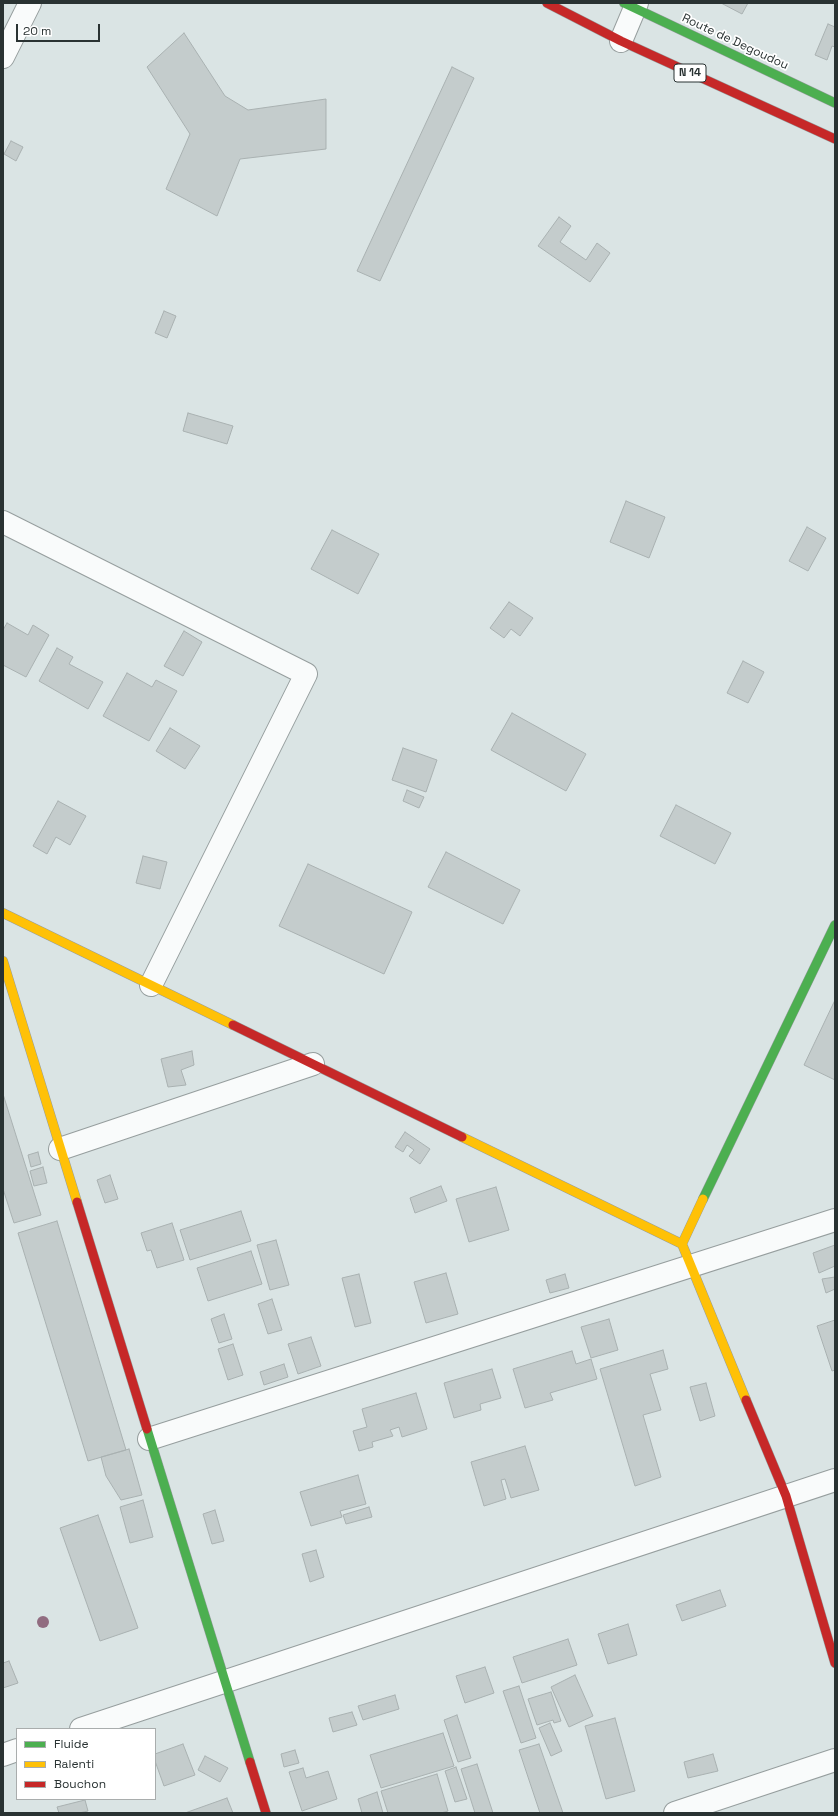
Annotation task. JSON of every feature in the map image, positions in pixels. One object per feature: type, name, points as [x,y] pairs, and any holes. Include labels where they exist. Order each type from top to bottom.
[{"type":"street","points":[[3,57],[30,3]]},
{"type":"street","name":"N 14","points":[[547,3],[621,41],[835,139]]},
{"type":"street","points":[[621,41],[632,5]]},
{"type":"street","name":"Route de Degoudou","points":[[632,5],[835,103]]},
{"type":"street","points":[[3,522],[306,674],[150,985]]},
{"type":"street","points":[[3,913],[682,1244],[786,1496],[835,1663]]},
{"type":"street","points":[[682,1244],[835,925]]},
{"type":"street","points":[[3,961],[9,1002],[60,1149],[224,1682],[266,1813]]},
{"type":"street","points":[[60,1149],[313,1064]]},
{"type":"street","points":[[149,1439],[835,1220]]},
{"type":"street","points":[[84,1728],[835,1480]]},
{"type":"street","points":[[3,1755],[16,1750]]},
{"type":"street","points":[[675,1813],[835,1760]]},
{"type":"building","points":[[721,3],[748,3],[742,14]]},
{"type":"building","points":[[828,24],[835,27],[835,47],[832,46],[827,60],[815,55]]},
{"type":"building","points":[[184,33],[225,96],[248,110],[326,99],[326,149],[240,159],[217,216],[166,189],[190,134],[147,67]]},
{"type":"building","points":[[452,67],[474,78],[380,281],[357,271]]},
{"type":"building","points":[[11,141],[23,147],[16,161],[4,154]]},
{"type":"building","points":[[559,217],[571,226],[560,242],[586,260],[597,243],[610,253],[590,282],[538,246]]},
{"type":"building","points":[[164,311],[176,316],[167,338],[155,333]]},
{"type":"building","points":[[188,413],[233,426],[227,444],[183,431]]},
{"type":"building","points":[[626,501],[665,517],[649,558],[610,542]]},
{"type":"building","points":[[807,527],[826,538],[808,571],[789,561]]},
{"type":"building","points":[[332,530],[379,554],[358,594],[311,569]]},
{"type":"building","points":[[509,602],[533,618],[520,636],[511,629],[504,638],[490,628]]},
{"type":"building","points":[[7,623],[28,635],[33,625],[49,635],[26,677],[3,665],[3,630]]},
{"type":"building","points":[[184,631],[202,642],[183,676],[164,666]]},
{"type":"building","points":[[57,648],[73,657],[69,664],[103,682],[88,709],[39,681]]},
{"type":"building","points":[[743,661],[764,672],[748,703],[727,693]]},
{"type":"building","points":[[127,673],[152,687],[156,680],[177,691],[149,741],[103,716]]},
{"type":"building","points":[[512,713],[586,754],[566,791],[491,750]]},
{"type":"building","points":[[170,728],[200,746],[185,769],[156,751]]},
{"type":"building","points":[[403,748],[437,760],[426,792],[392,780]]},
{"type":"building","points":[[407,790],[424,797],[419,808],[403,801]]},
{"type":"building","points":[[58,801],[86,816],[70,845],[56,837],[47,854],[33,846]]},
{"type":"building","points":[[676,805],[731,833],[715,864],[660,836]]},
{"type":"building","points":[[446,852],[520,890],[503,924],[428,887]]},
{"type":"building","points":[[143,856],[167,862],[160,889],[136,883]]},
{"type":"building","points":[[308,864],[412,912],[384,974],[279,926]]},
{"type":"building","points":[[835,1000],[835,1080],[804,1065]]},
{"type":"building","points":[[192,1051],[194,1065],[181,1070],[186,1085],[168,1087],[161,1059]]},
{"type":"building","points":[[3,1094],[41,1215],[14,1223],[3,1189]]},
{"type":"building","points":[[405,1132],[430,1149],[420,1164],[409,1156],[414,1150],[407,1145],[403,1152],[395,1147]]},
{"type":"building","points":[[38,1152],[41,1164],[31,1167],[28,1155]]},
{"type":"building","points":[[43,1167],[47,1183],[34,1186],[30,1171]]},
{"type":"building","points":[[110,1175],[118,1199],[105,1203],[97,1180]]},
{"type":"building","points":[[441,1186],[447,1201],[415,1213],[410,1198]]},
{"type":"building","points":[[496,1187],[509,1230],[469,1242],[456,1199]]},
{"type":"building","points":[[241,1211],[251,1241],[190,1260],[180,1230]]},
{"type":"building","points":[[57,1221],[126,1450],[88,1461],[18,1233]]},
{"type":"building","points":[[172,1223],[184,1260],[157,1268],[151,1250],[147,1251],[141,1233]]},
{"type":"building","points":[[276,1240],[289,1285],[270,1290],[257,1245]]},
{"type":"building","points":[[835,1245],[835,1266],[819,1273],[813,1253]]},
{"type":"building","points":[[251,1251],[262,1284],[208,1301],[197,1268]]},
{"type":"building","points":[[446,1273],[458,1314],[426,1323],[414,1282]]},
{"type":"building","points":[[359,1274],[371,1323],[355,1327],[342,1278]]},
{"type":"building","points":[[565,1274],[569,1288],[550,1293],[546,1280]]},
{"type":"building","points":[[835,1277],[835,1289],[826,1293],[822,1279]]},
{"type":"building","points":[[272,1299],[282,1330],[268,1334],[258,1304]]},
{"type":"building","points":[[224,1314],[232,1339],[219,1343],[211,1319]]},
{"type":"building","points":[[609,1319],[618,1350],[591,1358],[581,1327]]},
{"type":"building","points":[[835,1320],[835,1370],[832,1371],[817,1326]]},
{"type":"building","points":[[311,1337],[321,1366],[298,1374],[288,1344]]},
{"type":"building","points":[[233,1344],[243,1375],[228,1380],[218,1349]]},
{"type":"building","points":[[663,1350],[668,1369],[650,1374],[661,1410],[643,1415],[661,1477],[635,1486],[600,1369]]},
{"type":"building","points":[[572,1351],[576,1364],[591,1359],[597,1379],[550,1393],[553,1400],[525,1408],[513,1369]]},
{"type":"building","points":[[284,1364],[288,1377],[264,1385],[260,1372]]},
{"type":"building","points":[[492,1369],[501,1398],[480,1404],[481,1410],[454,1418],[444,1383]]},
{"type":"building","points":[[706,1383],[715,1416],[700,1421],[690,1387]]},
{"type":"building","points":[[416,1393],[427,1429],[402,1437],[399,1427],[390,1430],[393,1436],[372,1442],[373,1447],[359,1451],[353,1431],[367,1427],[362,1409]]},
{"type":"building","points":[[525,1446],[539,1490],[511,1498],[505,1479],[501,1480],[506,1499],[484,1506],[471,1462]]},
{"type":"building","points":[[129,1449],[142,1495],[121,1500],[106,1476],[101,1457]]},
{"type":"building","points":[[358,1475],[366,1504],[340,1511],[342,1517],[311,1526],[300,1492]]},
{"type":"building","points":[[143,1500],[153,1537],[130,1543],[120,1507]]},
{"type":"building","points":[[369,1507],[372,1517],[346,1524],[343,1515]]},
{"type":"building","points":[[215,1510],[224,1541],[212,1544],[203,1514]]},
{"type":"building","points":[[98,1515],[138,1628],[100,1641],[60,1528]]},
{"type":"building","points":[[316,1550],[324,1577],[310,1582],[302,1554]]},
{"type":"building","points":[[720,1590],[726,1606],[682,1621],[676,1605]]},
{"type":"building","points":[[628,1624],[637,1655],[608,1664],[598,1634]]},
{"type":"building","points":[[568,1639],[577,1665],[522,1683],[513,1657]]},
{"type":"building","points":[[9,1661],[18,1683],[3,1688],[3,1663]]},
{"type":"building","points":[[485,1667],[494,1693],[465,1703],[456,1676]]},
{"type":"building","points":[[575,1675],[593,1716],[569,1727],[551,1687]]},
{"type":"building","points":[[519,1686],[536,1738],[521,1743],[503,1691]]},
{"type":"building","points":[[551,1692],[561,1721],[554,1723],[553,1720],[537,1725],[528,1699]]},
{"type":"building","points":[[395,1695],[399,1709],[363,1720],[358,1706]]},
{"type":"building","points":[[352,1712],[357,1725],[333,1732],[329,1718]]},
{"type":"building","points":[[457,1715],[471,1758],[458,1762],[444,1720]]},
{"type":"building","points":[[615,1718],[635,1791],[606,1799],[585,1726]]},
{"type":"building","points":[[550,1723],[562,1751],[551,1756],[539,1728]]},
{"type":"building","points":[[443,1733],[454,1766],[381,1788],[370,1755]]},
{"type":"building","points":[[183,1744],[195,1775],[164,1786],[156,1764],[156,1754]]},
{"type":"building","points":[[539,1744],[563,1813],[540,1813],[519,1750]]},
{"type":"building","points":[[295,1750],[299,1763],[284,1767],[281,1754]]},
{"type":"building","points":[[713,1754],[718,1771],[688,1778],[684,1762]]},
{"type":"building","points":[[205,1756],[228,1768],[220,1782],[198,1770]]},
{"type":"building","points":[[477,1764],[493,1813],[475,1813],[461,1769]]},
{"type":"building","points":[[456,1767],[467,1799],[455,1802],[445,1771]]},
{"type":"building","points":[[303,1768],[306,1778],[328,1771],[337,1799],[302,1811],[289,1772]]},
{"type":"building","points":[[437,1774],[448,1811],[441,1813],[388,1813],[381,1791]]},
{"type":"building","points":[[377,1792],[383,1813],[362,1813],[358,1799]]},
{"type":"building","points":[[227,1798],[233,1813],[185,1813]]},
{"type":"building","points":[[85,1800],[88,1811],[79,1813],[59,1813],[57,1807]]},
{"type":"traffic: fast","points":[[624,3],[835,103]]},
{"type":"traffic: fast","points":[[703,1199],[835,925]]},
{"type":"traffic: fast","points":[[147,1429],[250,1762]]},
{"type":"traffic: slow","points":[[3,913],[233,1025]]},
{"type":"traffic: slow","points":[[3,961],[77,1202]]},
{"type":"traffic: slow","points":[[462,1137],[682,1244]]},
{"type":"traffic: slow","points":[[703,1199],[682,1244],[746,1400]]},
{"type":"traffic: jam","points":[[547,3],[621,41],[835,139]]},
{"type":"traffic: jam","points":[[233,1025],[462,1137]]},
{"type":"traffic: jam","points":[[77,1202],[147,1429]]},
{"type":"traffic: jam","points":[[746,1400],[786,1496],[835,1663]]},
{"type":"traffic: jam","points":[[250,1762],[266,1813]]}]
